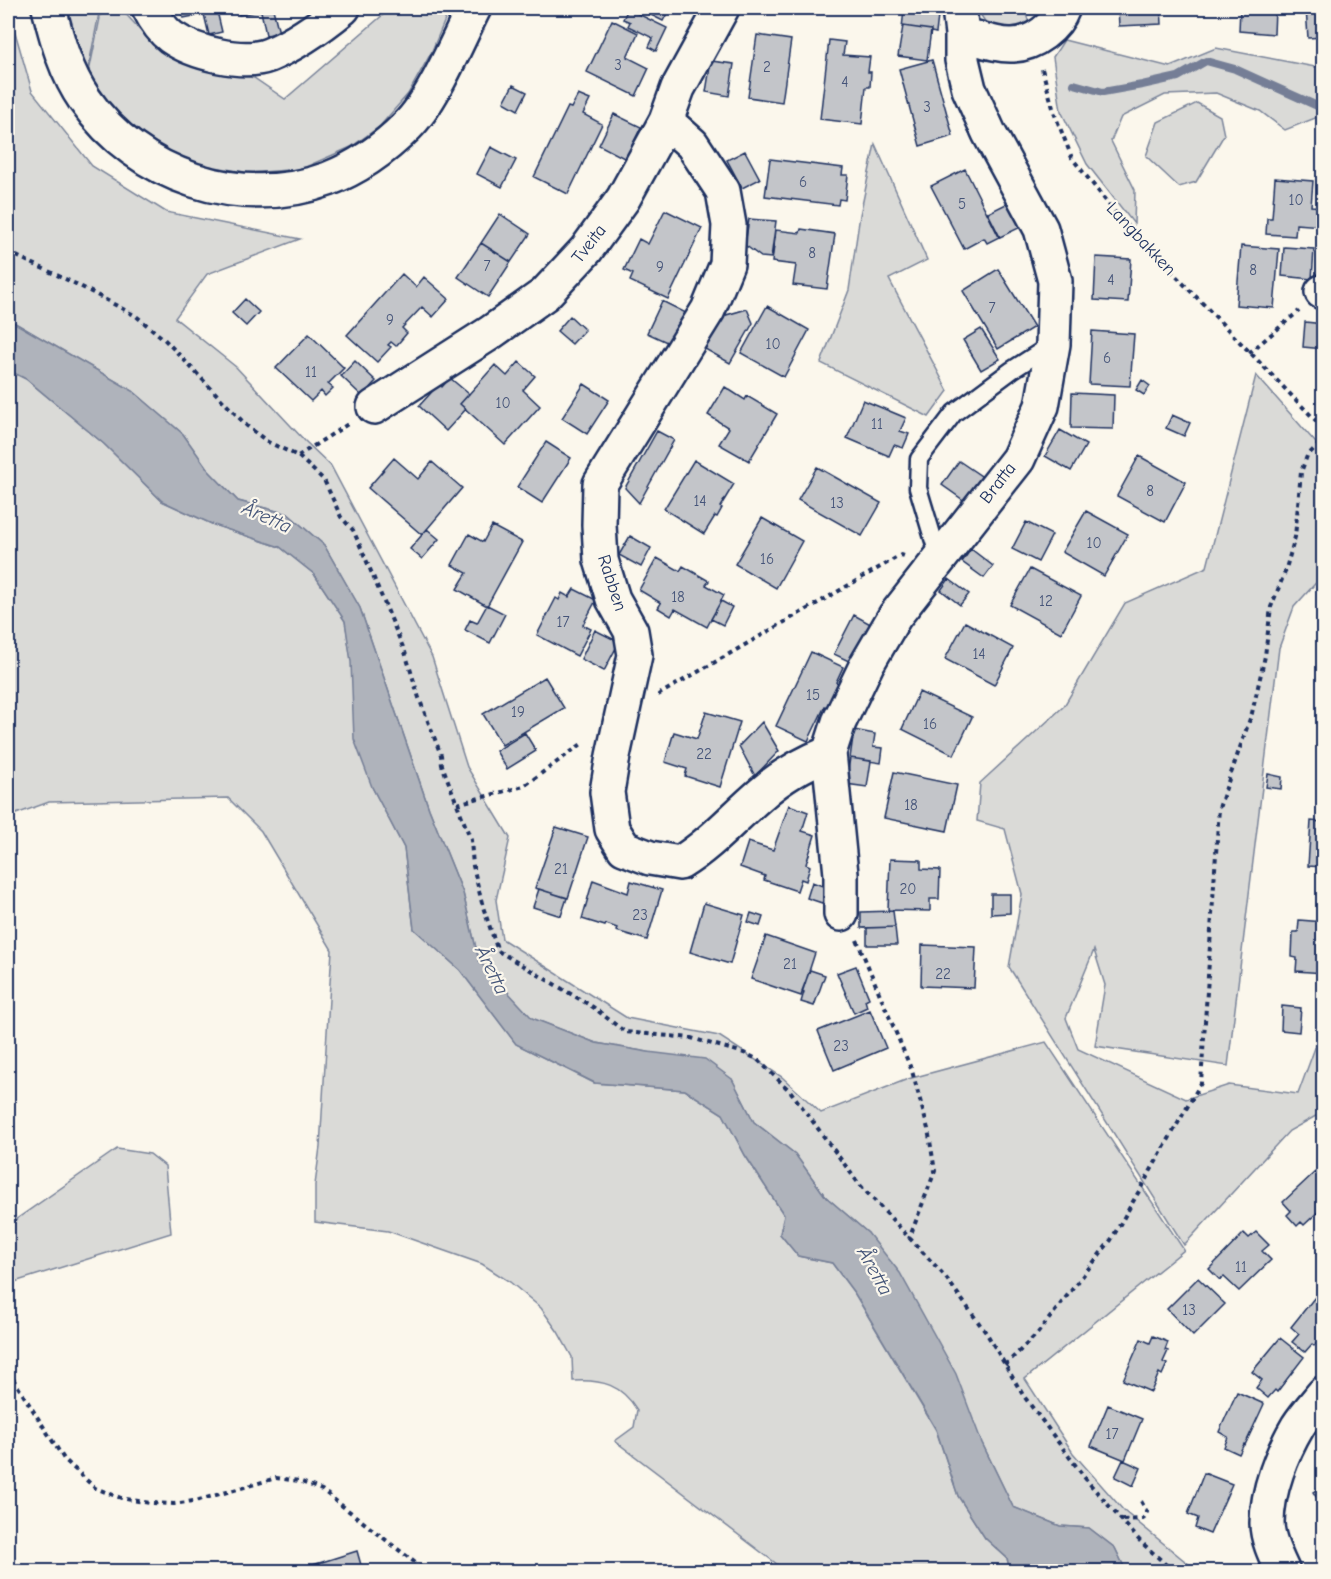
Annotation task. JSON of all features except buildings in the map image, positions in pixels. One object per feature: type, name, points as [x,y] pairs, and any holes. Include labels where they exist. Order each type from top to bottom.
[{"type":"street","points":[[50,8],[58,42],[75,83],[85,100],[114,134],[147,158],[182,177],[218,187],[243,190],[286,189],[327,179],[363,162],[408,126],[426,102],[474,8]]},
{"type":"street","points":[[149,8],[154,18],[170,36],[198,51],[248,59],[267,56],[293,43],[343,8]]},
{"type":"street","name":"Tveita","points":[[374,407],[490,333],[545,294],[586,250],[622,199],[666,121],[678,88],[722,8]]},
{"type":"street","points":[[961,21],[1013,45],[1036,38],[1048,29],[1063,8]]},
{"type":"street","name":"Bratta","points":[[848,923],[829,753],[840,722],[867,664],[895,616],[1018,459],[1042,406],[1053,344],[1055,281],[1041,229],[969,89],[963,60],[961,21]]},
{"type":"street","name":"Rabben","points":[[666,121],[692,144],[723,191],[729,225],[727,264],[708,310],[600,484],[598,525],[601,560],[614,599],[631,632],[635,655],[613,756],[608,792],[612,829],[624,848],[650,858],[680,863],[704,846],[762,793],[801,765],[829,753]]},
{"type":"street","points":[[1276,1566],[1267,1525],[1271,1493],[1283,1457],[1298,1426],[1323,1394]]},
{"type":"lane","points":[[939,558],[918,488],[919,459],[954,413],[1012,370],[1053,344]]},
{"type":"path","name":"Langbakken","points":[[1036,38],[1055,115],[1072,158],[1118,216],[1323,429]]},
{"type":"path","points":[[8,252],[136,316],[164,339],[247,426],[268,442],[298,456],[324,480],[341,517],[353,530],[405,652],[419,698],[441,755],[442,765],[471,840],[473,866],[483,907],[498,951],[593,1007],[625,1032],[691,1038],[757,1059],[791,1092],[859,1184],[944,1275],[987,1334],[1023,1395],[1088,1482],[1140,1540],[1174,1572]]},
{"type":"path","points":[[1249,353],[1323,291]]},
{"type":"path","points":[[298,456],[374,407]]},
{"type":"path","points":[[1005,1365],[1037,1334],[1111,1240],[1201,1083],[1220,808],[1252,713],[1265,656],[1271,607],[1285,572],[1295,537],[1301,472],[1307,456],[1323,439]]},
{"type":"path","points":[[457,804],[524,786],[622,715],[901,555],[939,558]]},
{"type":"path","points":[[848,923],[912,1071],[928,1129],[936,1171],[909,1239]]},
{"type":"path","points":[[8,1371],[64,1459],[95,1488],[122,1498],[174,1504],[199,1500],[276,1478],[299,1481],[322,1490],[427,1572]]},
{"type":"path","points":[[1122,1520],[1143,1519],[1147,1512],[1141,1501]]},
{"type":"shaded area","points":[[8,8],[32,91],[92,166],[166,212],[300,239],[207,274],[175,318],[236,367],[331,466],[432,657],[467,767],[510,838],[496,900],[502,939],[627,1018],[719,1036],[782,1077],[821,1113],[908,1079],[1046,1042],[1184,1250],[1025,1379],[1073,1453],[1124,1511],[1197,1571],[1126,1571],[1115,1548],[1089,1528],[1060,1526],[1013,1507],[982,1443],[868,1233],[825,1196],[795,1154],[754,1122],[732,1079],[648,1052],[596,1043],[531,1018],[479,961],[463,893],[429,809],[360,608],[324,545],[288,514],[238,501],[209,471],[183,434],[133,391],[8,319]]},
{"type":"shaded area","points":[[66,8],[100,8],[88,70],[70,32]]},
{"type":"shaded area","points":[[102,8],[120,8],[148,38],[192,64],[254,78],[285,99],[391,8],[450,8],[431,53],[408,94],[380,126],[351,147],[301,169],[249,173],[187,162],[144,140],[112,109],[89,72]]},
{"type":"shaded area","points":[[976,8],[1024,8],[1029,23],[1028,30],[990,29]]},
{"type":"shaded area","points":[[1064,40],[1170,67],[1216,48],[1315,67],[1323,64],[1323,115],[1285,130],[1260,111],[1216,93],[1165,95],[1121,117],[1111,141],[1135,190],[1134,224],[1087,164],[1061,111],[1053,57]]},
{"type":"shaded area","points":[[1197,103],[1220,116],[1224,135],[1196,182],[1179,187],[1146,156],[1158,122]]},
{"type":"shaded area","points":[[875,144],[927,260],[889,279],[948,391],[929,417],[821,363],[849,290],[860,215]]},
{"type":"shaded area","points":[[8,370],[26,379],[104,444],[162,501],[214,525],[280,547],[314,574],[345,621],[372,787],[404,848],[414,929],[460,970],[516,1044],[594,1083],[685,1090],[723,1114],[745,1155],[784,1215],[780,1234],[798,1256],[832,1263],[855,1294],[936,1430],[958,1496],[985,1538],[1007,1558],[1010,1571],[786,1571],[615,1441],[634,1427],[637,1410],[625,1395],[610,1385],[593,1381],[573,1381],[572,1357],[558,1332],[541,1308],[510,1282],[482,1264],[388,1231],[315,1222],[315,1185],[320,1147],[332,950],[261,831],[228,798],[49,802],[8,817]]},
{"type":"shaded area","points":[[1256,375],[1323,451],[1324,574],[1294,607],[1279,648],[1228,1066],[1095,1046],[1105,985],[1094,950],[1066,1018],[1078,1049],[1186,1099],[1229,1085],[1298,1094],[1323,1026],[1323,1112],[1289,1131],[1184,1245],[1009,967],[1022,894],[1005,829],[977,821],[980,783],[1064,706],[1125,603],[1207,567]]},
{"type":"shaded area","points":[[117,1149],[150,1154],[165,1166],[171,1233],[8,1284],[8,1225]]},
{"type":"water","name":"Åretta","points":[[8,319],[133,391],[183,434],[209,471],[238,501],[288,514],[324,545],[360,608],[429,809],[463,893],[479,961],[532,1018],[596,1043],[705,1059],[732,1079],[754,1122],[795,1154],[825,1196],[868,1233],[900,1273],[956,1374],[982,1443],[1013,1507],[1060,1526],[1089,1528],[1115,1548],[1126,1571],[1010,1571],[1007,1558],[985,1538],[958,1496],[936,1429],[855,1294],[832,1263],[798,1256],[780,1234],[784,1215],[745,1155],[723,1114],[685,1090],[595,1083],[516,1044],[460,970],[414,929],[404,848],[372,787],[354,739],[351,662],[345,621],[314,574],[280,547],[214,525],[162,501],[104,444],[26,379],[8,370]]},
{"type":"waterway","points":[[1074,84],[1103,92],[1178,77],[1206,61],[1235,69],[1324,109]]}]
